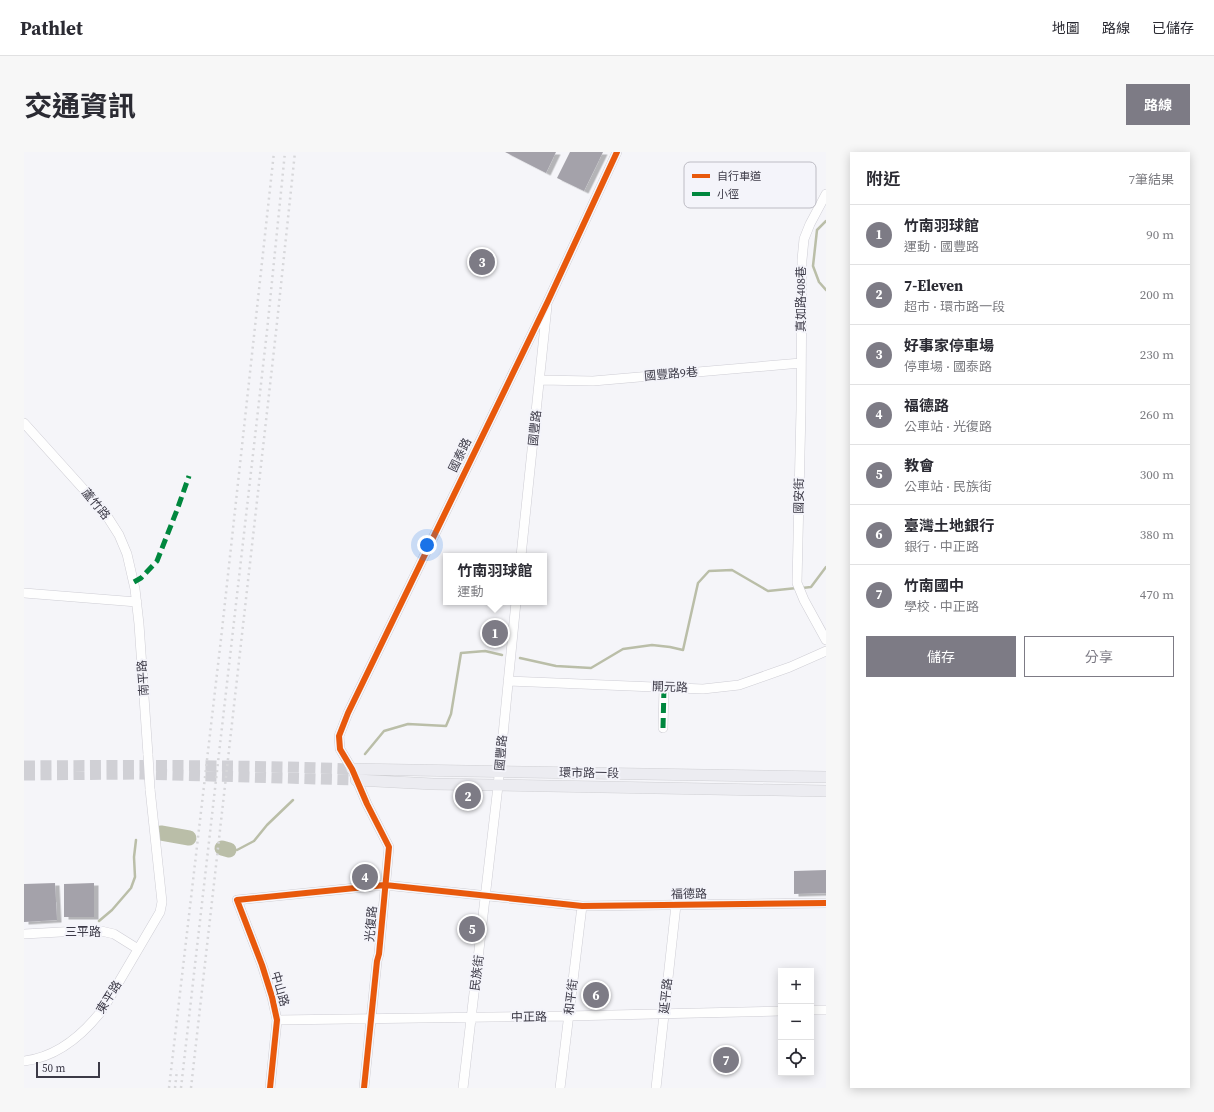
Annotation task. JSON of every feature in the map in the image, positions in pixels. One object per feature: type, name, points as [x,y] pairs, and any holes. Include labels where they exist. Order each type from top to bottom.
[{"type":"main road","name":"環市路一段","points":[[352,769],[826,777]]},
{"type":"main road","points":[[778,776],[778,790]]},
{"type":"main road","name":"環市路一段","points":[[356,780],[498,786],[826,791]]},
{"type":"street","name":"國泰路","points":[[352,769],[340,749],[339,736],[348,713],[548,300],[617,152]]},
{"type":"street","name":"真如路408巷","points":[[801,409],[802,260],[804,239],[826,194]]},
{"type":"street","name":"國豐路","points":[[521,553],[548,300]]},
{"type":"street","name":"國豐路9巷","points":[[540,380],[593,381],[801,363]]},
{"type":"street","name":"國安街","points":[[801,409],[797,583],[804,600],[826,640]]},
{"type":"street","name":"蘆竹路","points":[[24,423],[105,513],[119,535],[132,571],[136,602]]},
{"type":"street","points":[[24,593],[136,602]]},
{"type":"street","name":"南平路","points":[[136,602],[139,624],[150,789],[162,902]]},
{"type":"street","name":"國豐路","points":[[498,786],[516,605]]},
{"type":"street","name":"開元路","points":[[508,681],[703,688],[739,685],[790,667],[826,651]]},
{"type":"street","points":[[662,728],[664,687]]},
{"type":"street","name":"光復路","points":[[352,769],[389,846],[364,1088]]},
{"type":"street","name":"民族街","points":[[463,1088],[498,786]]},
{"type":"street","name":"福德路","points":[[237,900],[385,885],[582,906],[826,903]]},
{"type":"street","name":"中山路","points":[[237,900],[266,978],[277,1020],[270,1088]]},
{"type":"street","name":"東平路","points":[[24,1061],[47,1055],[62,1048],[77,1038],[92,1023],[103,1009],[160,912],[162,902]]},
{"type":"street","name":"延平路","points":[[656,1088],[676,905]]},
{"type":"street","name":"和平街","points":[[560,1088],[582,906]]},
{"type":"street","name":"三平路","points":[[24,934],[97,930],[114,934],[138,949]]},
{"type":"street","points":[[814,1010],[826,1010]]},
{"type":"street","name":"中正路","points":[[277,1020],[371,1020],[664,1015],[778,1011]]},
{"type":"building","points":[[505,152],[556,152],[546,173]]},
{"type":"building","points":[[570,152],[603,152],[584,191],[557,178]]},
{"type":"building","points":[[826,870],[826,893],[794,894],[794,871]]},
{"type":"building","points":[[55,883],[57,920],[24,922],[24,884]]},
{"type":"building","points":[[94,883],[94,917],[64,917],[64,884]]},
{"type":"waterway","points":[[826,221],[817,230],[813,266],[819,282],[826,290]]},
{"type":"waterway","points":[[802,588],[811,587],[826,567]]},
{"type":"waterway","points":[[520,658],[556,666],[591,668],[623,649],[652,645],[683,650],[698,583],[709,571],[732,570],[768,591],[797,588]]},
{"type":"waterway","points":[[365,754],[384,731],[408,724],[446,726],[451,714],[461,653],[485,651],[502,655]]},
{"type":"waterway","points":[[237,850],[254,841],[267,825],[293,800]]},
{"type":"waterway","points":[[161,833],[189,838]]},
{"type":"waterway","points":[[99,921],[112,910],[131,888],[135,877],[134,857],[136,840]]},
{"type":"waterway","points":[[222,848],[229,850]]},
{"type":"tunnel","points":[[24,766],[106,765],[352,769]]},
{"type":"tunnel","points":[[24,775],[138,774],[356,780]]},
{"type":"railway","points":[[169,1088],[221,639],[274,152]]},
{"type":"railway","points":[[181,1088],[267,331],[285,152]]},
{"type":"railway","points":[[191,1088],[295,152]]},
{"type":"railway","points":[[175,1088],[177,1070]]},
{"type":"marked path","points":[[134,582],[141,578],[157,561],[189,476]]},
{"type":"marked path","points":[[663,728],[664,687]]},
{"type":"cycle path","points":[[364,1088],[389,847],[367,804],[352,769],[340,749],[339,736],[348,713],[548,301],[617,152]]},
{"type":"cycle path","points":[[270,1088],[277,1020],[272,997],[262,965],[237,900],[385,885],[582,906],[826,903]]},
{"type":"place","name":"好事家停車場","points":[[482,262]]},
{"type":"place","name":"竹南羽球館","points":[[495,633]]},
{"type":"place","name":"7-Eleven","points":[[468,796]]},
{"type":"place","name":"福德路","points":[[365,877]]},
{"type":"place","name":"教會","points":[[472,929]]},
{"type":"place","name":"臺灣土地銀行","points":[[596,995]]},
{"type":"place","name":"竹南國中","points":[[726,1060]]}]
